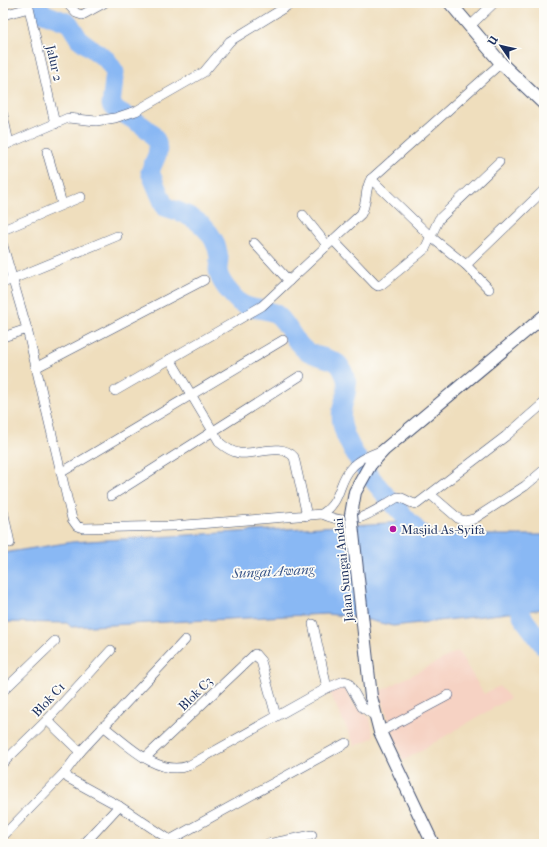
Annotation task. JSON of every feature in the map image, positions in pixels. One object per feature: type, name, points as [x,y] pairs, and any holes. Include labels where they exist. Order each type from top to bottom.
[{"type":"street","points":[[67,3],[76,13],[82,16],[104,3]]},
{"type":"street","points":[[3,115],[6,144],[68,118],[96,122],[136,111],[204,72],[230,41],[292,3]]},
{"type":"street","points":[[450,3],[501,63],[544,104]]},
{"type":"street","points":[[470,26],[494,3]]},
{"type":"street","name":"Jalur 2","points":[[3,15],[29,8],[55,124]]},
{"type":"street","points":[[115,391],[262,306],[362,214],[366,202],[367,185],[372,179],[501,63]]},
{"type":"street","points":[[47,152],[62,204]]},
{"type":"street","points":[[302,215],[330,243],[378,286],[382,285],[420,253],[431,237],[436,224],[444,214],[499,162]]},
{"type":"street","points":[[372,179],[431,237],[466,265],[489,289]]},
{"type":"street","points":[[466,265],[542,192]]},
{"type":"street","points":[[3,230],[62,204],[81,198]]},
{"type":"street","points":[[3,283],[117,236]]},
{"type":"street","points":[[254,243],[289,281]]},
{"type":"street","points":[[3,246],[37,367],[72,519],[77,526],[83,528],[173,526],[322,514],[332,508],[352,467],[368,461]]},
{"type":"street","points":[[37,367],[204,280]]},
{"type":"street","name":"Jalan Sungai Andai","points":[[433,844],[380,732],[375,716],[371,697],[351,515],[355,492],[368,461],[384,450],[544,316]]},
{"type":"street","points":[[3,337],[27,329]]},
{"type":"street","points":[[62,472],[283,340]]},
{"type":"street","points":[[170,359],[220,443],[229,450],[240,453],[278,450],[291,454],[296,462],[306,516]]},
{"type":"street","points":[[110,496],[300,376]]},
{"type":"street","points":[[322,514],[336,520],[347,521],[362,518],[398,497],[413,504],[417,504],[544,403]]},
{"type":"street","points":[[431,494],[459,519],[465,521],[474,519],[525,486],[544,470]]},
{"type":"street","points":[[3,510],[10,543]]},
{"type":"street","points":[[313,624],[327,688]]},
{"type":"street","points":[[3,836],[65,772],[103,726],[185,640]]},
{"type":"street","points":[[3,691],[55,641]]},
{"type":"street","name":"Blok C1","points":[[3,763],[47,720],[111,650]]},
{"type":"street","name":"Blok C3","points":[[145,758],[175,731],[247,659],[255,654],[261,661],[276,716]]},
{"type":"street","points":[[103,726],[145,758],[164,766],[182,768],[327,688],[344,681],[348,682],[362,707],[375,716]]},
{"type":"street","points":[[380,732],[449,694]]},
{"type":"street","points":[[47,720],[80,752]]},
{"type":"street","points":[[65,772],[68,778],[119,806],[170,843],[346,743]]},
{"type":"street","points":[[84,844],[119,806]]},
{"type":"street","points":[[268,844],[312,835]]},
{"type":"shaded area","points":[[458,651],[484,694],[499,686],[510,698],[403,761],[379,692]]},
{"type":"shaded area","points":[[340,680],[354,705],[370,718],[374,737],[355,746],[328,689]]},
{"type":"water","name":"Sungai Awang","points":[[420,521],[437,535],[544,535],[544,609],[393,626],[356,617],[326,614],[71,627],[67,623],[3,622],[3,553],[72,542]]},
{"type":"waterway","points":[[37,3],[43,13],[69,23],[79,39],[107,60],[115,72],[111,105],[142,125],[155,138],[158,146],[157,155],[150,172],[165,207],[192,218],[207,230],[217,247],[219,257],[219,274],[229,292],[243,305],[276,314],[280,317],[297,342],[305,350],[334,361],[340,366],[347,383],[346,396],[341,416],[347,439],[355,454],[378,486],[427,541]]},
{"type":"waterway","points":[[511,589],[514,592],[523,618],[544,646]]},
{"type":"place","name":"Masjid As-Syifa","points":[[393,529]]}]
